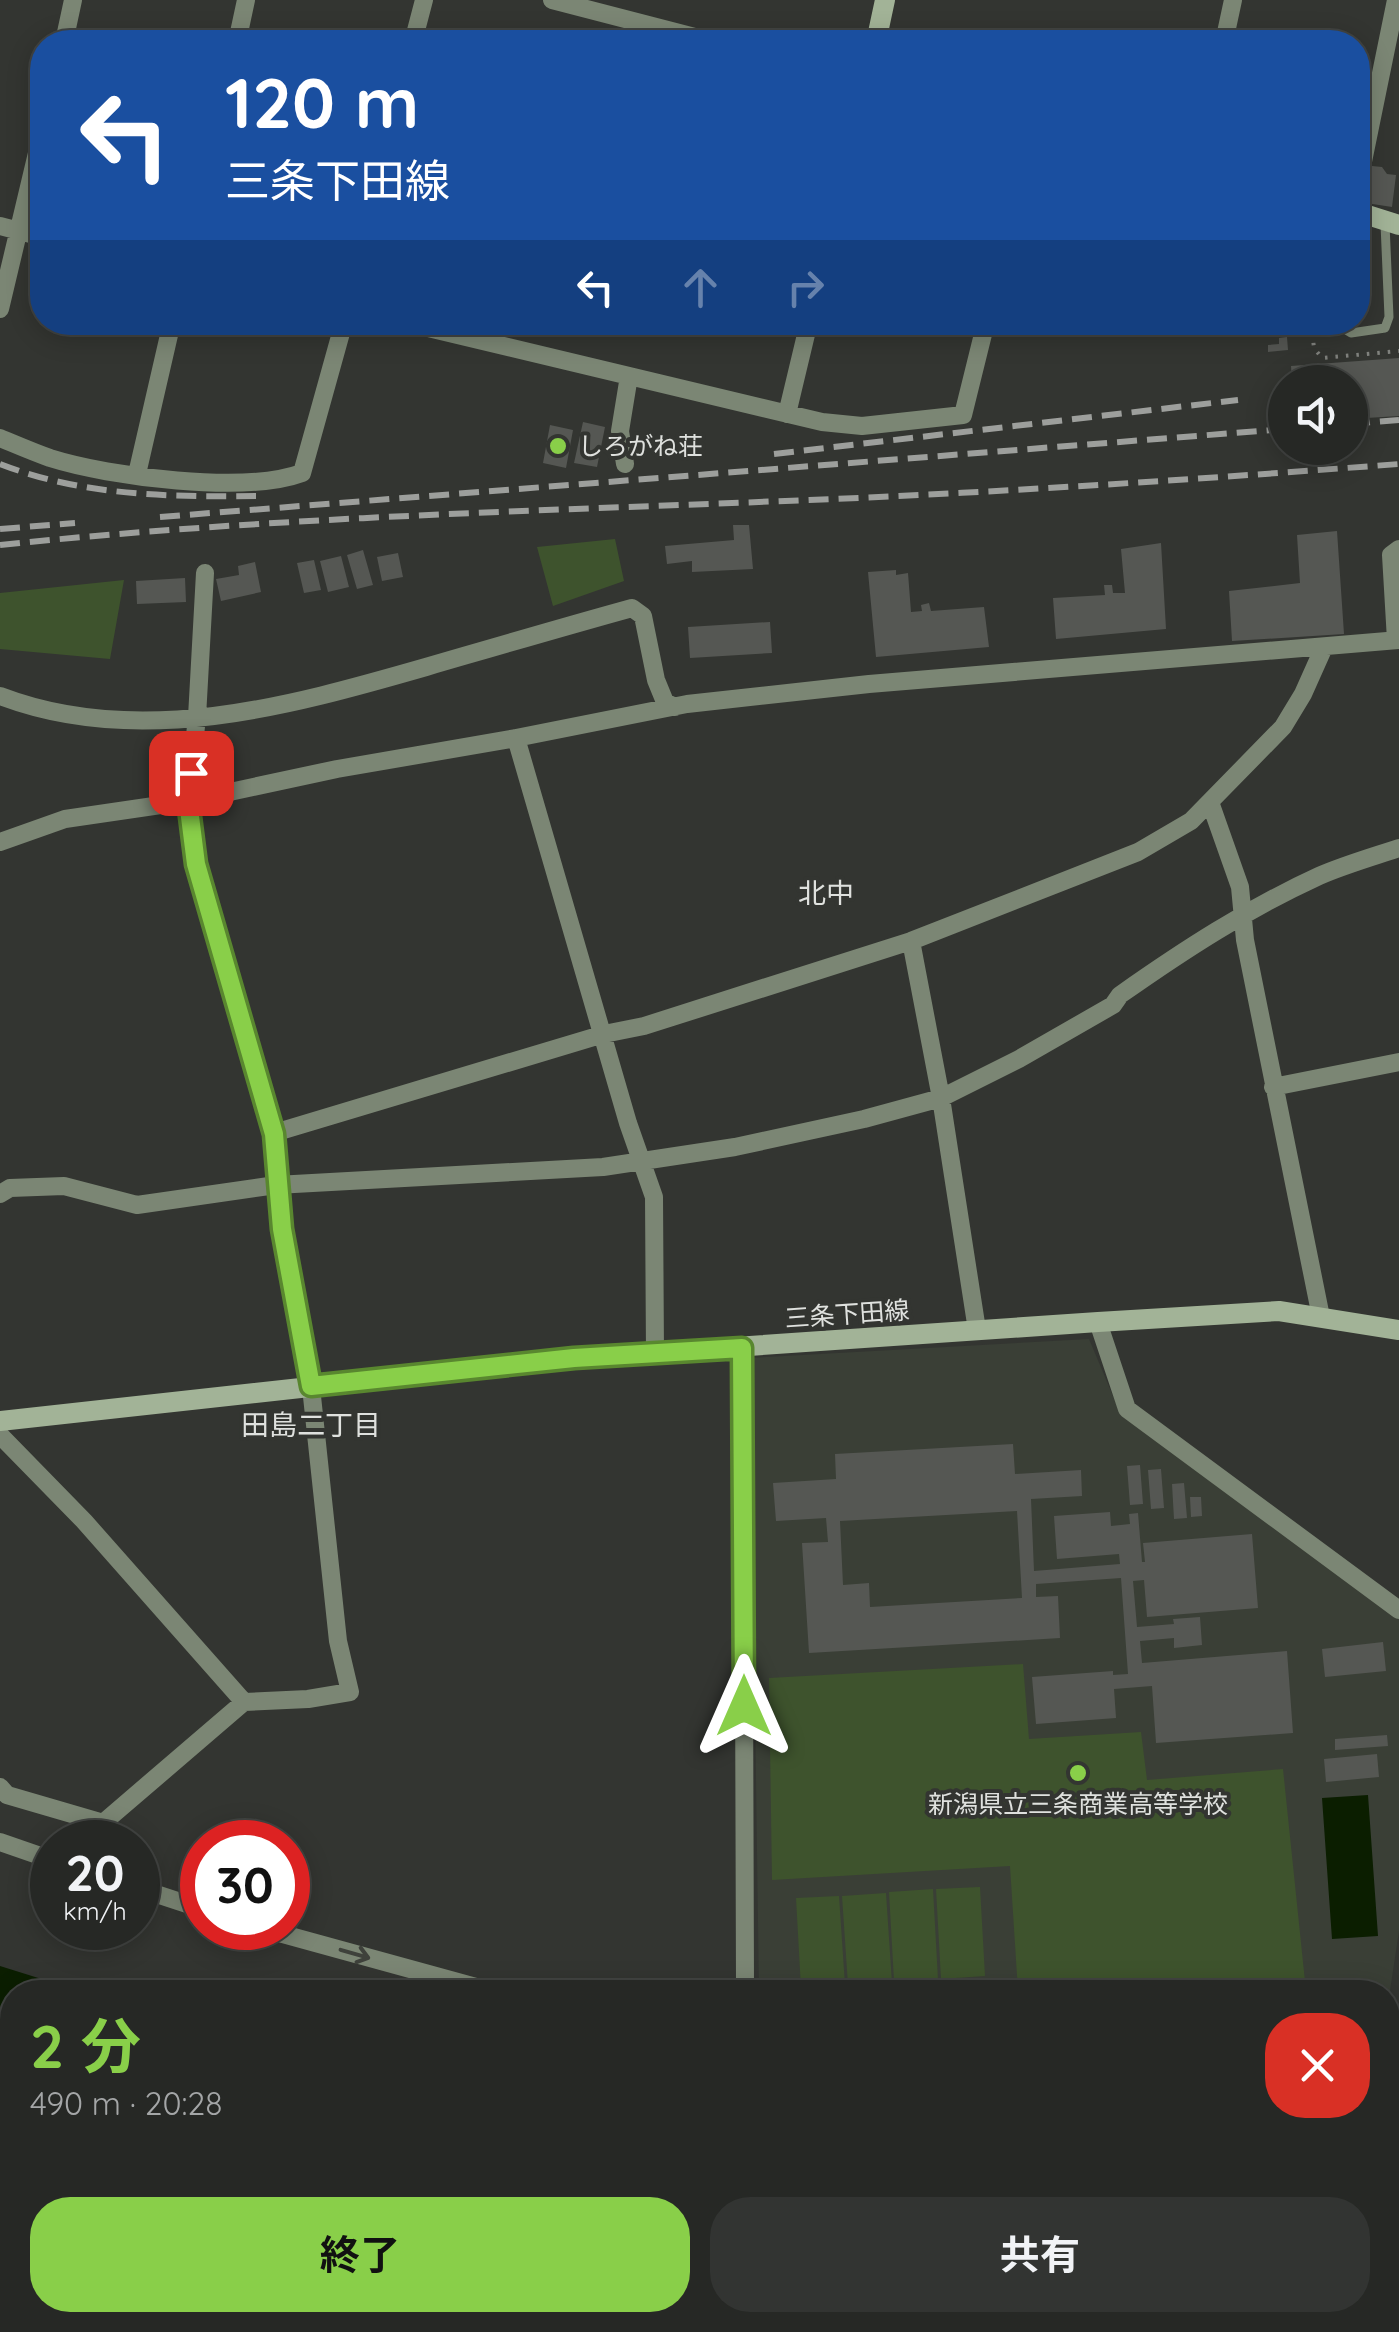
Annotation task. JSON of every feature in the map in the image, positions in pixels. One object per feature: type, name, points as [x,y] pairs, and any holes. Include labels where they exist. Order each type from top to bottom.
[{"type":"main road","points":[[878,30],[884,0]]},
{"type":"main road","name":"三条下田線","points":[[0,1421],[574,1358],[1279,1310],[1399,1330]]},
{"type":"street","points":[[67,30],[73,0]]},
{"type":"street","points":[[240,30],[246,0]]},
{"type":"street","points":[[416,30],[424,0]]},
{"type":"street","points":[[552,0],[668,30]]},
{"type":"street","points":[[1226,30],[1232,0]]},
{"type":"street","points":[[1370,127],[1396,0]]},
{"type":"street","points":[[0,309],[9,228],[30,167]]},
{"type":"street","points":[[137,474],[169,335]]},
{"type":"street","points":[[0,438],[53,459],[189,482],[282,480],[302,474],[340,335]]},
{"type":"street","points":[[457,335],[786,414],[862,426],[962,415],[983,335]]},
{"type":"street","points":[[786,414],[806,335]]},
{"type":"street","points":[[625,464],[620,431],[629,376]]},
{"type":"street","points":[[0,842],[65,819],[188,801],[675,706],[869,684],[1398,640],[1391,555],[1399,549]]},
{"type":"street","points":[[0,1787],[7,1795],[103,1823],[244,1702],[308,1699],[350,1692],[338,1641],[311,1386],[276,1186],[274,1134],[196,864],[188,801],[205,572]]},
{"type":"street","points":[[0,696],[38,710],[116,720],[228,716],[305,701],[632,608],[643,616],[656,680],[666,702],[675,706]]},
{"type":"street","points":[[274,1134],[604,1034],[644,1026],[911,942],[1138,852],[1191,820],[1283,727],[1324,647]]},
{"type":"street","points":[[516,738],[628,1122],[654,1197],[655,1354]]},
{"type":"street","points":[[1210,802],[1240,887],[1245,940],[1321,1317]]},
{"type":"street","points":[[0,1194],[10,1188],[64,1186],[137,1205],[276,1186],[603,1168],[735,1147],[864,1119],[940,1098],[1020,1059],[1112,1005],[1120,995],[1194,942],[1244,914],[1322,874],[1399,848]]},
{"type":"street","points":[[911,942],[977,1330]]},
{"type":"street","points":[[1274,1087],[1399,1062]]},
{"type":"street","points":[[1098,1322],[1127,1409],[1399,1610]]},
{"type":"street","points":[[742,1348],[746,1980]]},
{"type":"street","points":[[0,1435],[96,1534],[244,1702]]},
{"type":"street","points":[[0,1842],[30,1852]]},
{"type":"street","points":[[310,1941],[450,1980]]},
{"type":"lane","points":[[1370,330],[1385,328],[1390,318],[1392,223]]},
{"type":"path","points":[[1312,335],[1314,348],[1322,358],[1399,351]]},
{"type":"shaded area","points":[[615,539],[624,581],[553,606],[537,547]]},
{"type":"shaded area","points":[[124,580],[110,659],[0,649],[0,593]]},
{"type":"shaded area","name":"新潟県立三条商業高等学校","points":[[1089,1339],[1121,1415],[1399,1616],[1399,1931],[1392,1980],[759,1980],[750,1358]]},
{"type":"shaded area","points":[[1023,1664],[1029,1739],[1141,1732],[1147,1780],[1283,1769],[1305,1980],[1017,1980],[1010,1866],[772,1880],[769,1678]]},
{"type":"shaded area","points":[[1368,1795],[1378,1936],[1332,1939],[1322,1798]]},
{"type":"shaded area","points":[[980,1887],[985,1976],[941,1979],[936,1889]]},
{"type":"shaded area","points":[[933,1889],[938,1979],[894,1980],[889,1892]]},
{"type":"shaded area","points":[[886,1893],[892,1980],[848,1980],[842,1896]]},
{"type":"shaded area","points":[[839,1896],[845,1980],[801,1980],[796,1898]]},
{"type":"shaded area","points":[[0,1966],[45,1980],[0,1980]]},
{"type":"building","points":[[1372,166],[1396,175],[1392,207],[1370,204]]},
{"type":"building","points":[[1287,337],[1288,350],[1268,352],[1268,345],[1279,344],[1279,338]]},
{"type":"building","points":[[1399,358],[1399,416],[1368,418],[1368,365],[1304,365]]},
{"type":"building","points":[[583,422],[605,427],[597,467],[574,463]]},
{"type":"building","name":"しろがね荘","points":[[550,425],[573,430],[566,468],[543,463]]},
{"type":"building","points":[[733,525],[749,525],[753,569],[692,572],[692,561],[667,564],[665,546],[734,540]]},
{"type":"building","points":[[1337,531],[1344,634],[1232,641],[1229,591],[1300,583],[1297,535]]},
{"type":"building","points":[[1161,543],[1166,629],[1056,639],[1053,598],[1105,595],[1104,585],[1112,585],[1113,593],[1125,593],[1121,549]]},
{"type":"building","points":[[363,550],[373,585],[357,589],[347,555]]},
{"type":"building","points":[[398,553],[403,577],[382,581],[377,557]]},
{"type":"building","points":[[341,556],[349,587],[328,592],[320,561]]},
{"type":"building","points":[[314,560],[321,590],[304,593],[297,563]]},
{"type":"building","points":[[255,562],[261,592],[221,601],[216,579],[239,575],[238,566]]},
{"type":"building","points":[[896,570],[896,575],[908,573],[911,612],[922,611],[921,605],[929,603],[931,611],[984,607],[989,647],[876,657],[868,572]]},
{"type":"building","points":[[185,578],[186,602],[137,604],[136,581]]},
{"type":"building","points":[[770,622],[772,653],[690,658],[688,627]]},
{"type":"building","points":[[1013,1444],[1015,1474],[1081,1470],[1082,1496],[1031,1499],[1034,1571],[1120,1564],[1119,1554],[1057,1559],[1054,1516],[1110,1512],[1111,1526],[1130,1524],[1129,1514],[1138,1513],[1142,1562],[1143,1543],[1252,1534],[1258,1608],[1147,1617],[1144,1580],[1133,1581],[1137,1627],[1200,1617],[1202,1645],[1174,1648],[1174,1638],[1140,1641],[1142,1663],[1287,1651],[1293,1733],[1156,1743],[1152,1686],[1114,1689],[1116,1718],[1036,1724],[1032,1677],[1113,1671],[1113,1675],[1128,1674],[1121,1578],[1036,1584],[1036,1597],[1058,1596],[1060,1638],[809,1653],[802,1543],[828,1542],[826,1518],[776,1521],[773,1483],[836,1479],[835,1454]],"holes":[[[1017,1511],[1022,1598],[870,1607],[869,1583],[843,1585],[840,1521]]]},
{"type":"building","points":[[1140,1465],[1143,1504],[1130,1505],[1127,1466]]},
{"type":"building","points":[[1161,1469],[1164,1508],[1151,1509],[1148,1470]]},
{"type":"building","points":[[1184,1483],[1187,1518],[1174,1519],[1172,1484]]},
{"type":"building","points":[[1190,1497],[1201,1497],[1202,1516],[1191,1517]]},
{"type":"building","points":[[1383,1642],[1386,1671],[1325,1677],[1322,1649]]},
{"type":"building","points":[[1387,1735],[1388,1746],[1335,1750],[1335,1739]]},
{"type":"building","points":[[1377,1754],[1379,1777],[1326,1782],[1324,1759]]},
{"type":"railway","points":[[774,454],[1238,400]]},
{"type":"railway","points":[[1368,423],[1399,420]]},
{"type":"railway","points":[[160,517],[1268,430]]},
{"type":"railway","points":[[0,464],[94,488],[158,495],[256,496]]},
{"type":"railway","points":[[0,545],[303,521],[957,493],[1399,464]]},
{"type":"railway","points":[[0,529],[75,523]]},
{"type":"place","name":"しろがね荘","points":[[558,446]]},
{"type":"place","name":"新潟県立三条商業高等学校","points":[[1078,1773]]},
{"type":"district","name":"北中","points":[[826,893]]},
{"type":"district","name":"田島二丁目","points":[[311,1425]]},
{"type":"route","points":[[191,773],[188,801],[196,864],[274,1134],[282,1229],[311,1386],[574,1358],[742,1348],[744,1706]]}]
